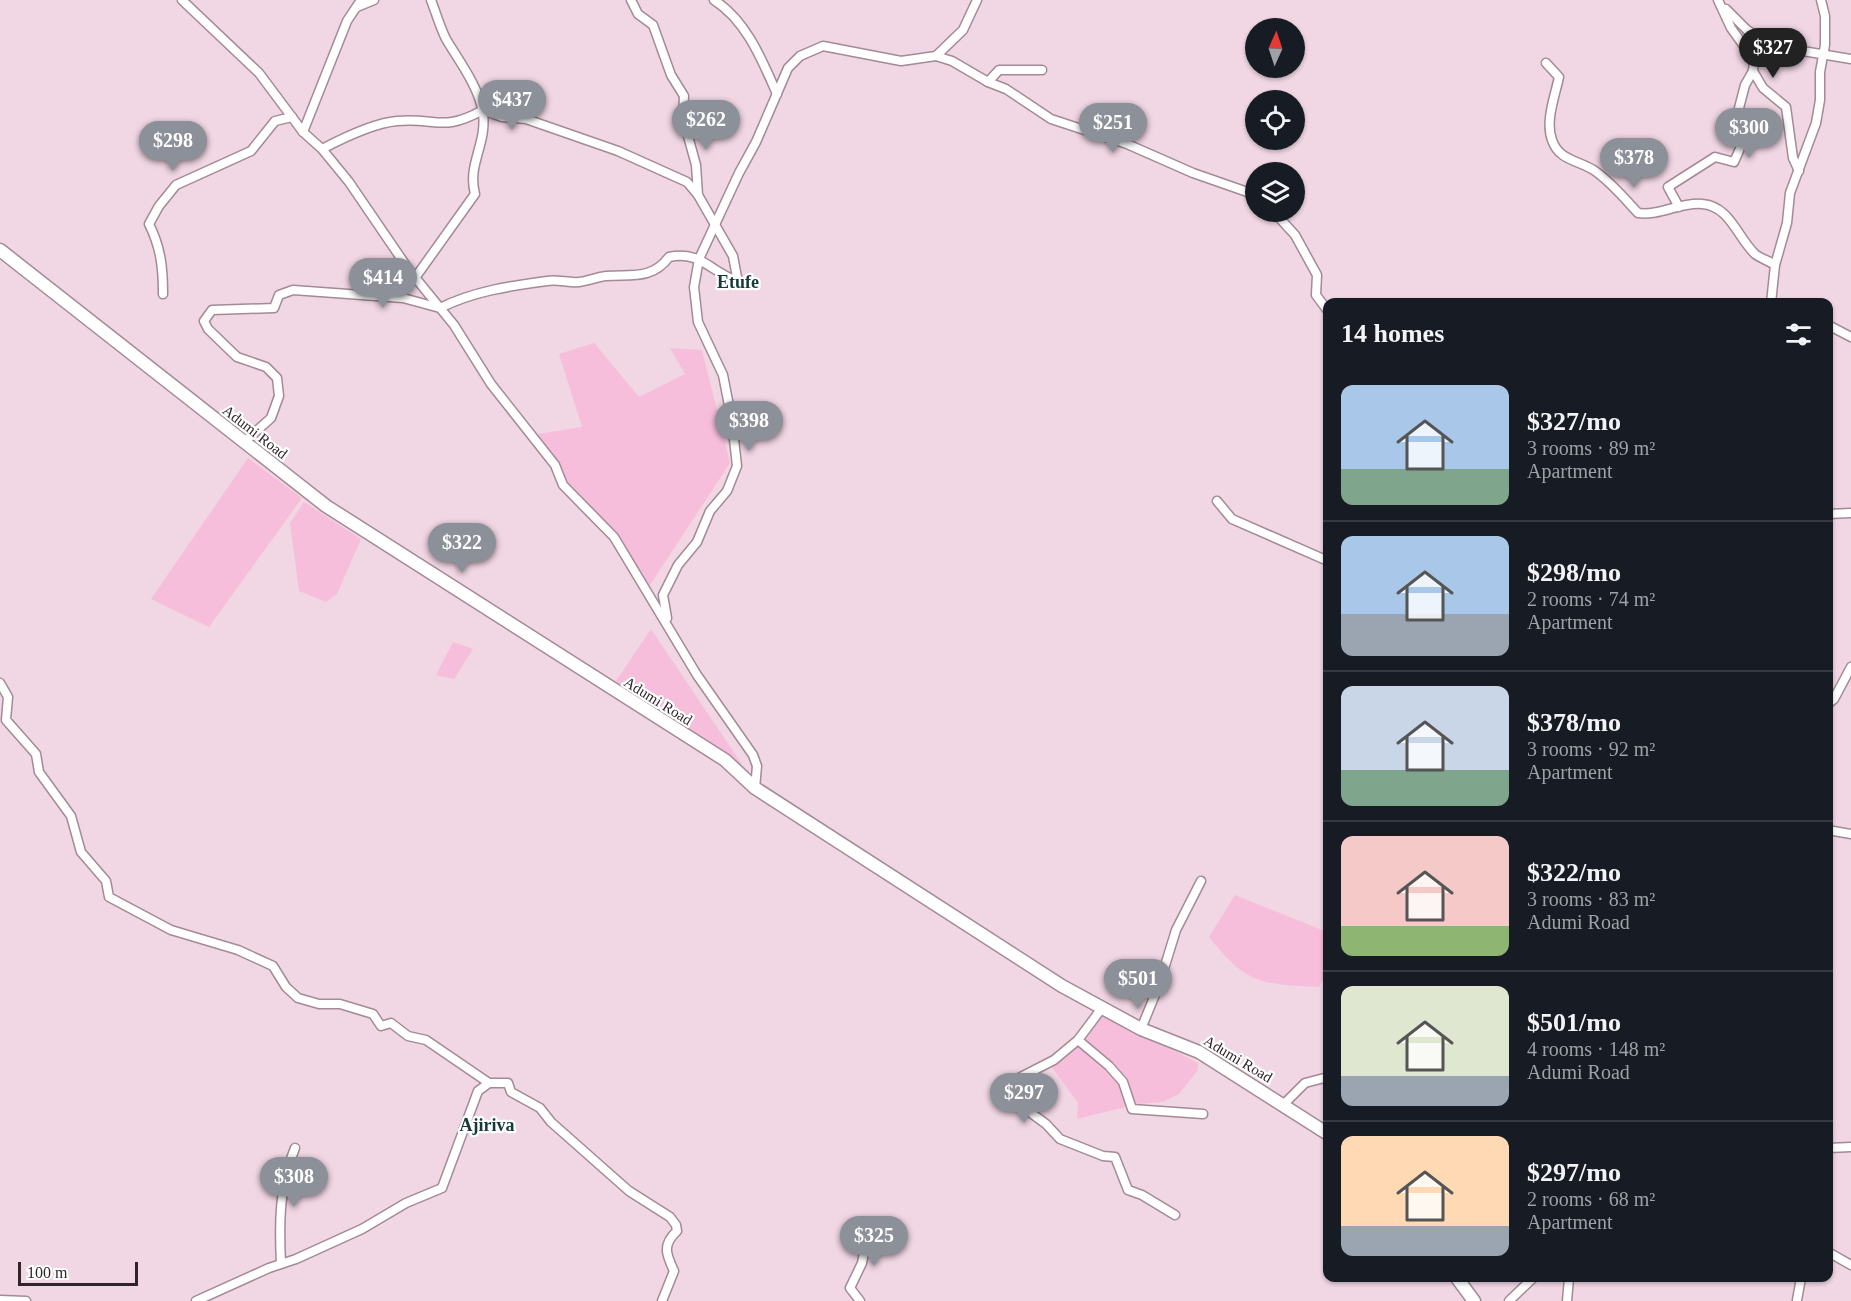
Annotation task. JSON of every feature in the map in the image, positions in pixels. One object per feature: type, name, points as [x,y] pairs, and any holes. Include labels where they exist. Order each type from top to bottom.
[{"type":"main road","name":"Adumi Road","points":[[0,250],[326,506],[724,760],[754,788],[928,902],[1062,986],[1141,1029],[1199,1052],[1323,1131]]},
{"type":"main road","points":[[1460,1282],[1474,1301]]},
{"type":"street","points":[[182,0],[259,73],[303,132],[322,149],[350,182],[415,278],[454,325],[491,384],[555,465],[563,485],[614,537],[698,675],[753,755],[757,766],[754,788]]},
{"type":"street","points":[[303,132],[347,21],[359,4],[374,0]]},
{"type":"street","points":[[415,278],[475,194],[471,179],[485,134],[483,110],[472,84],[445,36],[431,0]]},
{"type":"street","points":[[631,0],[638,14],[653,25],[671,75],[684,96],[683,118],[696,165],[698,195]]},
{"type":"street","points":[[714,0],[728,9],[749,38],[777,94]]},
{"type":"street","points":[[936,56],[963,30],[978,0]]},
{"type":"street","points":[[1772,298],[1775,264],[1787,224],[1790,193],[1816,123],[1820,100],[1825,16],[1821,0]]},
{"type":"street","points":[[1720,3],[1747,30],[1773,46],[1851,59]]},
{"type":"street","points":[[1679,207],[1668,187],[1715,158],[1734,162],[1742,144],[1743,128],[1739,108],[1745,85],[1753,71],[1754,60],[1731,28],[1720,3]]},
{"type":"street","points":[[672,633],[664,609],[663,595],[678,565],[698,542],[710,511],[727,491],[737,466],[732,421],[723,375],[698,322],[694,287],[699,259],[756,142],[788,68],[800,56],[823,46],[901,61],[936,56],[952,60],[988,82],[1006,89],[1051,119],[1127,144],[1193,173],[1245,191]]},
{"type":"street","points":[[1546,63],[1559,77],[1550,117],[1551,139],[1560,154],[1593,170],[1614,186],[1638,213],[1651,215],[1701,204],[1713,207],[1730,220],[1755,254],[1775,264]]},
{"type":"street","points":[[988,82],[999,70],[1042,70]]},
{"type":"street","points":[[1753,71],[1763,88],[1786,107],[1793,158],[1799,171]]},
{"type":"street","points":[[244,442],[271,418],[279,396],[277,378],[266,367],[237,357],[208,329],[204,321],[212,310],[274,308],[279,295],[293,290],[403,298],[440,308],[459,298],[493,289],[549,280],[579,282],[607,276],[645,275],[662,266],[669,257],[683,254],[699,259],[727,277],[736,277],[733,256],[698,195],[687,182],[618,151],[526,119],[502,117],[483,110],[460,122],[437,125],[394,121],[348,136],[322,149]]},
{"type":"street","points":[[163,294],[163,266],[159,243],[149,224],[159,206],[176,185],[251,151],[275,121],[292,117]]},
{"type":"street","points":[[1283,222],[1295,235],[1317,275],[1316,295],[1323,304]]},
{"type":"street","points":[[1833,328],[1851,338]]},
{"type":"street","points":[[1217,501],[1232,519],[1323,559]]},
{"type":"street","points":[[1833,514],[1851,513]]},
{"type":"street","points":[[1833,700],[1851,667]]},
{"type":"street","points":[[0,683],[8,697],[6,720],[36,754],[39,772],[71,816],[81,852],[106,881],[109,897],[171,930],[238,950],[273,966],[286,987],[298,998],[320,1004],[340,1004],[373,1014],[381,1026],[391,1023],[408,1036],[426,1040],[489,1083],[508,1083],[511,1092],[540,1108],[551,1122],[629,1191],[670,1217],[677,1231],[669,1239],[666,1251],[674,1270],[662,1301]]},
{"type":"street","points":[[1833,831],[1851,834]]},
{"type":"street","points":[[1141,1029],[1160,985],[1176,930],[1201,881]]},
{"type":"street","points":[[1102,1008],[1078,1040],[1054,1060],[1017,1079],[1010,1088],[1016,1102],[1046,1124],[1060,1139],[1103,1156],[1115,1157],[1128,1190],[1142,1195],[1175,1215]]},
{"type":"street","points":[[1078,1040],[1123,1082],[1132,1109],[1203,1114]]},
{"type":"street","points":[[1284,1104],[1305,1083],[1323,1078]]},
{"type":"street","points":[[196,1301],[362,1229],[406,1203],[442,1188],[478,1091],[489,1083]]},
{"type":"street","points":[[1833,1148],[1851,1147]]},
{"type":"street","points":[[281,1264],[279,1226],[284,1180],[296,1148]]},
{"type":"street","points":[[860,1301],[850,1288],[862,1263],[870,1222]]},
{"type":"street","points":[[1833,1255],[1851,1265]]},
{"type":"street","points":[[1509,1301],[1529,1282]]},
{"type":"street","points":[[1567,1301],[1569,1282]]},
{"type":"street","points":[[1797,1300],[1800,1282]]},
{"type":"street","points":[[0,1300],[26,1301]]},
{"type":"shaded area","points":[[594,343],[639,397],[685,374],[670,348],[702,350],[730,463],[648,588],[532,435],[582,427],[559,354]]},
{"type":"shaded area","points":[[248,458],[302,498],[209,627],[151,599]]},
{"type":"shaded area","points":[[304,502],[361,539],[337,594],[326,602],[299,591],[290,523]]},
{"type":"shaded area","points":[[651,629],[743,766],[616,681]]},
{"type":"shaded area","points":[[453,642],[473,649],[454,679],[436,675]]},
{"type":"shaded area","points":[[1235,895],[1323,930],[1323,980],[1319,987],[1283,985],[1256,979],[1234,965],[1209,937]]},
{"type":"shaded area","points":[[1103,1014],[1198,1063],[1198,1070],[1179,1094],[1163,1102],[1137,1104],[1077,1119],[1078,1103],[1051,1066],[1053,1058],[1075,1048],[1095,1015]]},
{"type":"district","name":"Etufe","points":[[738,282]]},
{"type":"district","name":"Ajiriva","points":[[487,1125]]}]
